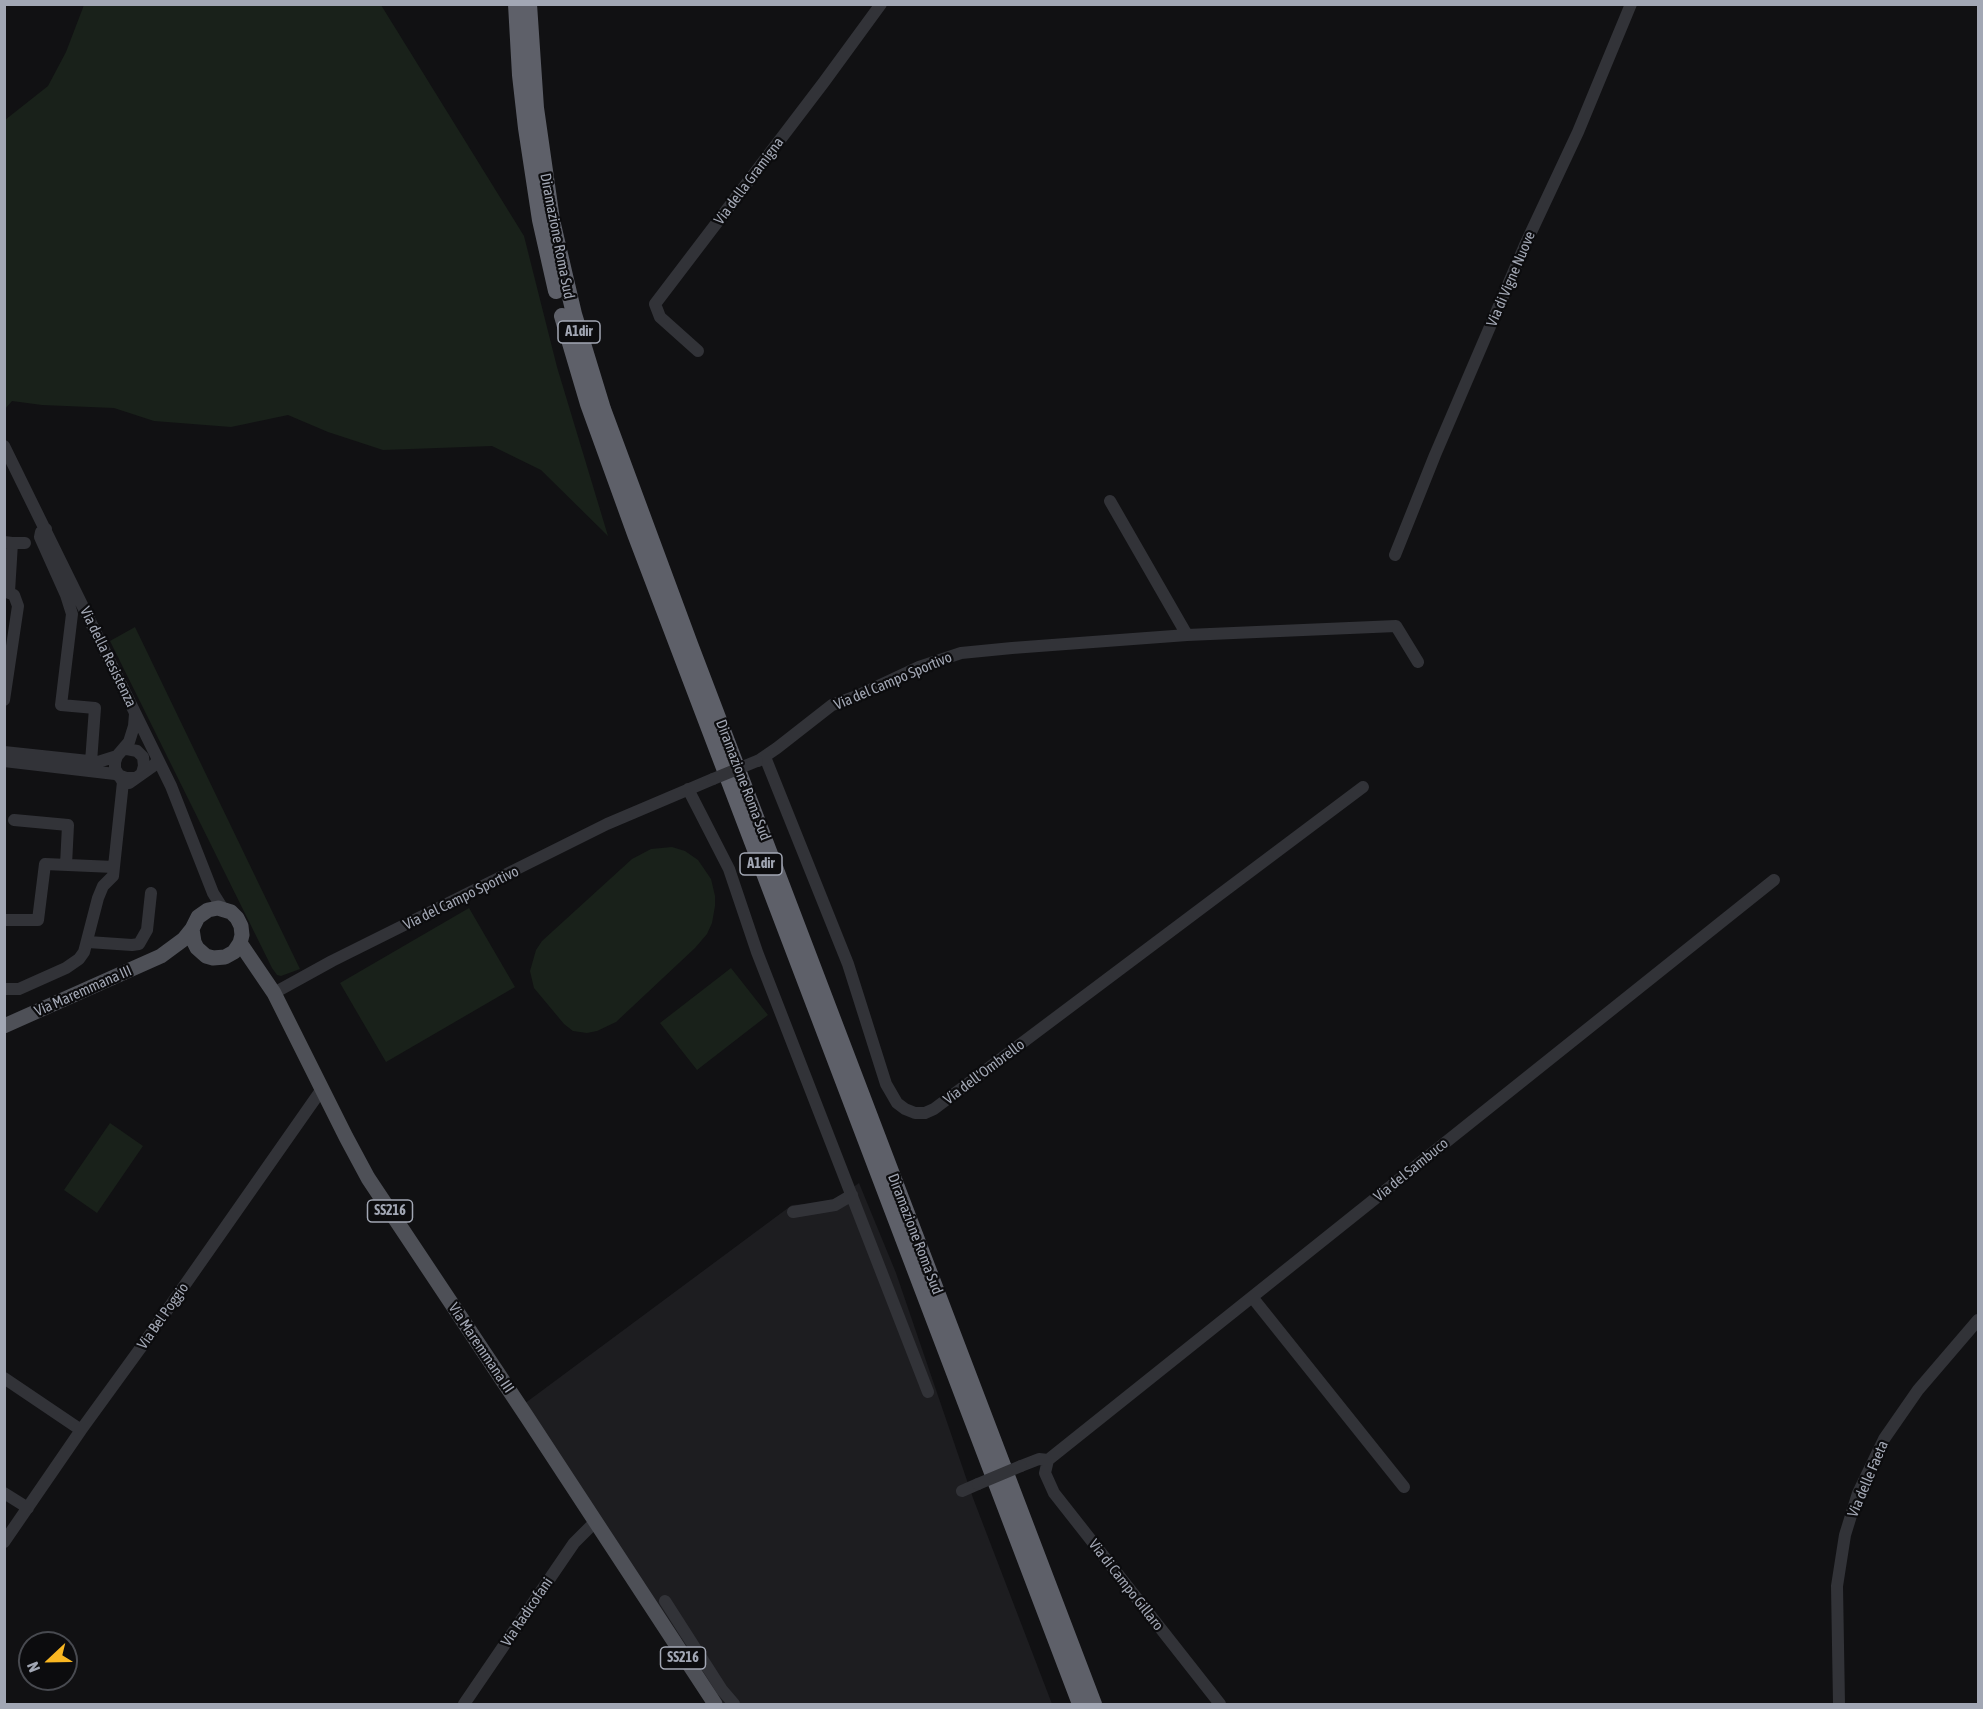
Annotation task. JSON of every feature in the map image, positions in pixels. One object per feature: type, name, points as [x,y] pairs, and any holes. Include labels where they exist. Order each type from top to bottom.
[{"type":"highway","name":"Diramazione Roma Sud","points":[[516,4],[520,75],[536,197],[562,316],[588,404],[1080,1704]]},
{"type":"highway","name":"Diramazione Roma Sud","points":[[529,4],[537,118],[552,220],[576,322],[599,399],[690,644],[1094,1704]]},
{"type":"main road","points":[[203,912],[213,908],[223,909]]},
{"type":"main road","name":"Via Maremmana III","points":[[223,909],[231,912],[237,918],[241,926],[240,944],[271,987],[368,1178],[715,1704]]},
{"type":"main road","name":"Via Maremmana III","points":[[4,1026],[161,956],[179,943],[203,912]]},
{"type":"main road","points":[[192,929],[194,942],[201,952]]},
{"type":"main road","points":[[225,957],[234,952],[240,944]]},
{"type":"main road","name":"Via Maremmana III","points":[[161,956],[201,952],[213,958],[225,957],[245,964],[271,987]]},
{"type":"street","name":"Via della Gramigna","points":[[698,351],[660,317],[655,304],[824,82],[880,4]]},
{"type":"street","name":"Via di Vigne Nuove","points":[[1395,555],[1435,455],[1525,245],[1578,132],[1631,4]]},
{"type":"street","name":"Via della Resistenza","points":[[4,446],[171,786],[213,893],[223,909]]},
{"type":"street","points":[[1110,501],[1187,635]]},
{"type":"street","points":[[46,529],[41,532],[40,537],[72,614],[61,705],[95,708],[91,762]]},
{"type":"street","points":[[4,700],[18,606],[14,596],[7,591],[14,543]]},
{"type":"street","name":"Via del Campo Sportivo","points":[[271,987],[332,961],[607,824],[761,759],[832,705],[961,653],[1187,635],[1396,626],[1418,662]]},
{"type":"street","points":[[4,989],[19,989],[66,968],[79,960],[84,952],[98,898],[103,886],[113,876],[123,782],[115,765],[132,734],[135,713]]},
{"type":"street","points":[[4,752],[91,762],[104,761],[134,746],[151,745]]},
{"type":"street","points":[[122,752],[137,751],[143,757],[144,766],[138,776]]},
{"type":"street","name":"Via dell'Ombrello","points":[[761,759],[848,964],[886,1084],[897,1103],[904,1109],[915,1113],[934,1109],[1363,787]]},
{"type":"street","points":[[122,795],[128,784],[158,760]]},
{"type":"street","points":[[4,761],[126,778],[138,776],[159,778],[171,786]]},
{"type":"street","points":[[688,789],[729,869],[757,952],[928,1392]]},
{"type":"street","points":[[14,820],[68,825],[66,865]]},
{"type":"street","points":[[4,920],[38,920],[45,864],[114,867]]},
{"type":"street","name":"Via della Resistenza","points":[[203,912],[207,895],[204,871]]},
{"type":"street","name":"Via del Sambuco","points":[[1048,1460],[1774,880]]},
{"type":"street","points":[[88,942],[139,944],[147,930],[151,893]]},
{"type":"street","name":"Via Bel Poggio","points":[[4,1542],[322,1089]]},
{"type":"street","points":[[793,1212],[835,1205],[852,1195]]},
{"type":"street","points":[[1252,1297],[1404,1486]]},
{"type":"street","name":"Via delle Faeta","points":[[1839,1704],[1836,1586],[1845,1535],[1858,1493],[1884,1439],[1918,1390],[1978,1320]]},
{"type":"street","points":[[4,1378],[81,1430]]},
{"type":"street","points":[[962,1491],[1039,1458],[1048,1460]]},
{"type":"street","name":"Via di Campo Gillaro","points":[[1048,1460],[1045,1473],[1054,1493],[1220,1704]]},
{"type":"street","points":[[4,1493],[28,1508]]},
{"type":"street","name":"Via Radicofani","points":[[464,1704],[574,1543],[595,1522]]},
{"type":"street","points":[[665,1601],[722,1690],[734,1704]]},
{"type":"shaded area","points":[[84,5],[381,5],[524,236],[557,367],[608,536],[541,470],[492,446],[383,450],[328,432],[288,415],[231,427],[154,421],[114,408],[42,405],[12,401],[5,409],[5,120],[48,86],[66,52]]},
{"type":"shaded area","points":[[135,627],[300,969],[281,976],[277,975],[272,968],[110,641]]},
{"type":"shaded area","points":[[672,847],[685,851],[698,860],[711,879],[715,906],[707,934],[616,1022],[597,1031],[587,1033],[573,1031],[564,1024],[534,988],[530,971],[536,950],[542,941],[632,859],[651,849]]},
{"type":"shaded area","points":[[469,908],[515,987],[386,1062],[340,983]]},
{"type":"shaded area","points":[[731,968],[768,1015],[697,1070],[660,1023]]},
{"type":"shaded area","points":[[110,1123],[143,1146],[97,1213],[64,1190]]},
{"type":"shaded area","points":[[859,1183],[896,1273],[973,1498],[1052,1704],[723,1704],[524,1404],[792,1205],[824,1203],[839,1197]]}]
